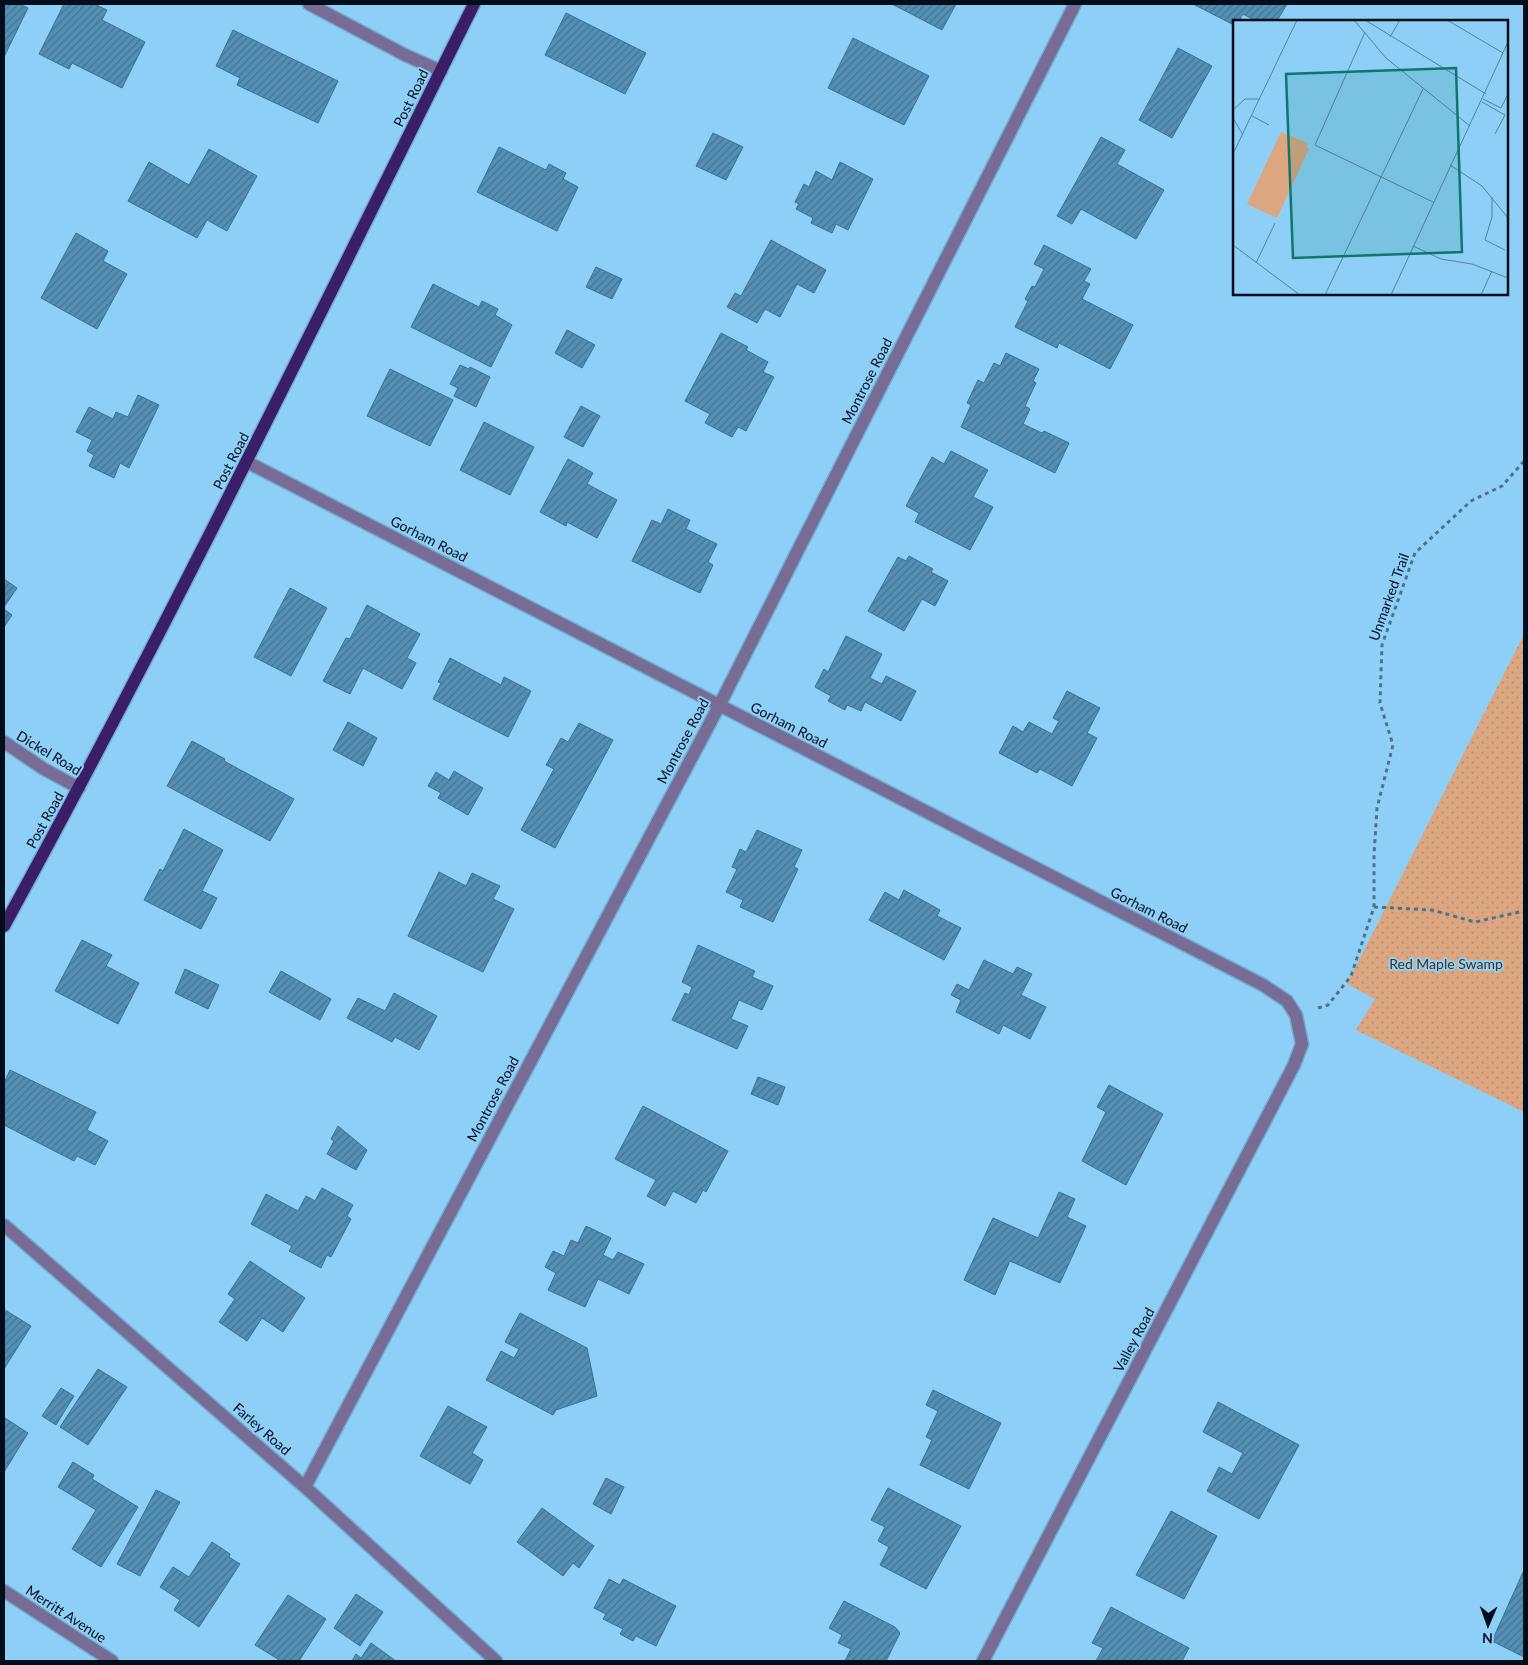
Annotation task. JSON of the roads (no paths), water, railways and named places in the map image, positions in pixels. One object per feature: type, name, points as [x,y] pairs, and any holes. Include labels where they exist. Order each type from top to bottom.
[{"type":"main road","name":"Post Road","points":[[4,926],[79,788],[247,462],[474,4]]},
{"type":"street","points":[[308,4],[405,55],[441,71]]},
{"type":"street","name":"Montrose Road","points":[[305,1487],[719,706],[1075,4]]},
{"type":"street","name":"Gorham Road","points":[[247,462],[1263,985],[1287,1001],[1296,1015],[1300,1030]]},
{"type":"street","name":"Dickel Road","points":[[4,742],[44,769],[79,788]]},
{"type":"street","name":"Valley Road","points":[[983,1661],[1294,1066],[1302,1044],[1300,1030]]},
{"type":"street","name":"Farley Road","points":[[4,1225],[305,1487],[496,1661]]},
{"type":"street","name":"Merritt Avenue","points":[[4,1591],[112,1661]]},
{"type":"park label","name":"Red Maple Swamp","points":[[1446,964]]}]
